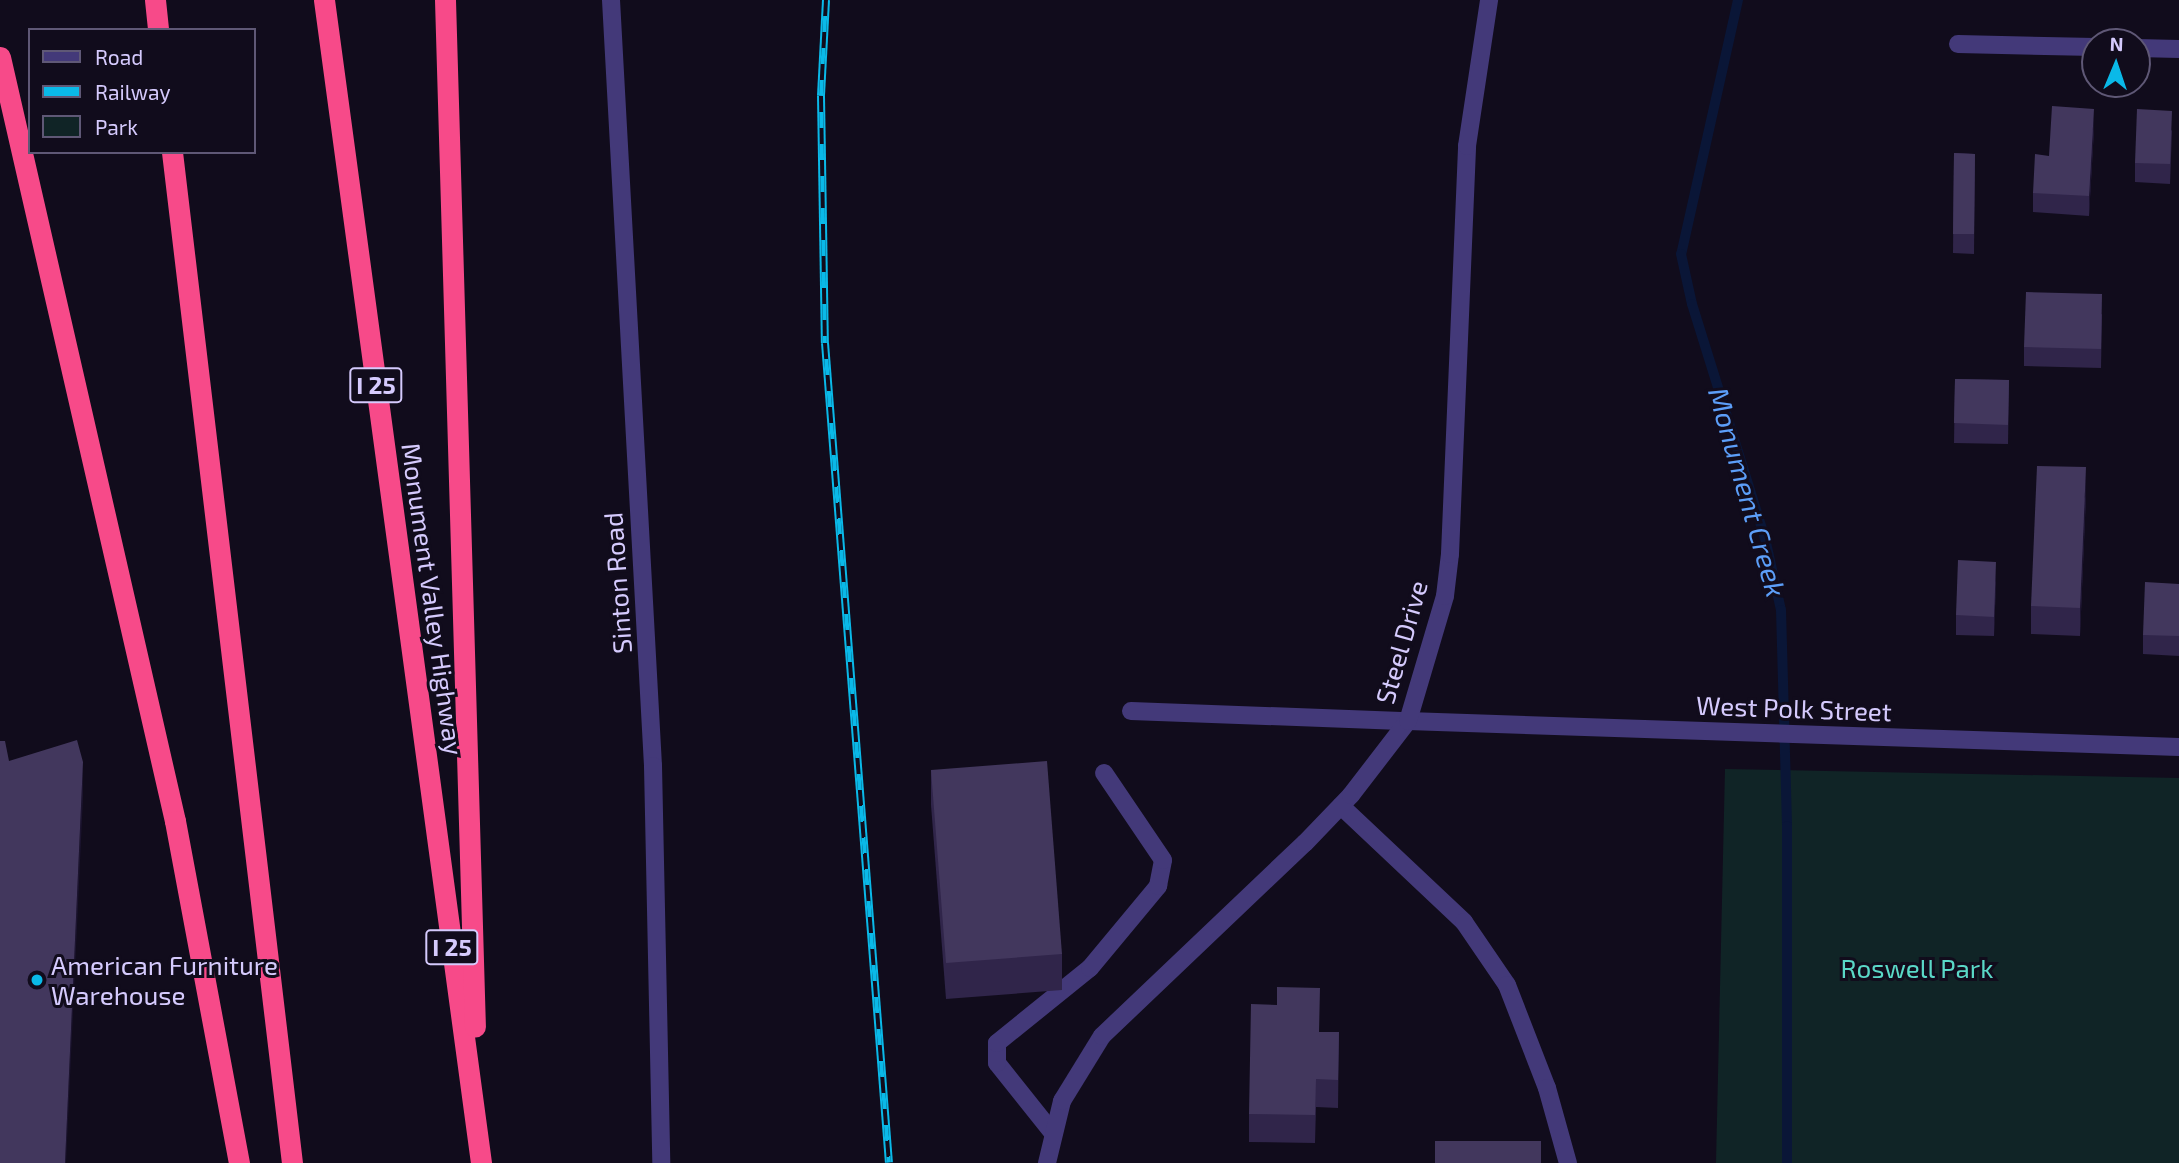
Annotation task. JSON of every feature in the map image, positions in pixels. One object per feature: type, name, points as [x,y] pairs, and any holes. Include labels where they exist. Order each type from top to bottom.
[{"type":"highway","points":[[155,0],[158,28]]},
{"type":"highway","name":"Monument Valley Highway","points":[[324,0],[481,1163]]},
{"type":"highway","points":[[445,0],[470,765],[476,1124]]},
{"type":"highway","points":[[0,57],[175,821],[239,1163]]},
{"type":"highway","points":[[172,154],[292,1163]]},
{"type":"street","name":"Sinton Road","points":[[611,0],[653,766],[661,1163]]},
{"type":"street","name":"Steel Drive","points":[[1047,1163],[1052,1132],[1079,1067],[1102,1036],[1341,806],[1408,720],[1445,596],[1450,554],[1467,146],[1489,0]]},
{"type":"street","points":[[1958,44],[2081,47]]},
{"type":"street","points":[[2151,48],[2179,48]]},
{"type":"street","name":"West Polk Street","points":[[1132,711],[2179,747]]},
{"type":"street","points":[[1052,1132],[997,1063],[997,1043],[1090,968],[1158,886],[1163,860],[1104,773]]},
{"type":"street","points":[[1341,806],[1464,922],[1507,985],[1547,1088],[1568,1163]]},
{"type":"green space","name":"Roswell Park","points":[[1725,769],[2179,778],[2179,1163],[1716,1163]]},
{"type":"building","points":[[2052,106],[2094,109],[2089,196],[2033,193],[2035,154],[2049,156]]},
{"type":"building","points":[[2137,109],[2172,111],[2170,164],[2135,163]]},
{"type":"building","points":[[1954,153],[1975,154],[1974,234],[1953,234]]},
{"type":"building","points":[[2026,292],[2102,294],[2101,349],[2024,347]]},
{"type":"building","points":[[1955,379],[2009,380],[2008,425],[1954,423]]},
{"type":"building","points":[[2037,466],[2086,467],[2080,608],[2031,606]]},
{"type":"building","points":[[1958,560],[1996,562],[1994,617],[1956,615]]},
{"type":"building","points":[[2145,582],[2179,584],[2179,636],[2143,635]]},
{"type":"building","name":"American Furniture Warehouse","points":[[77,740],[83,762],[65,1163],[0,1163],[0,741],[5,741],[9,761]]},
{"type":"building","points":[[1047,761],[1062,954],[946,963],[931,770]]},
{"type":"building","points":[[1277,987],[1320,988],[1319,1032],[1339,1032],[1338,1080],[1316,1079],[1315,1115],[1249,1114],[1251,1004],[1277,1005]]},
{"type":"building","points":[[1435,1141],[1541,1141],[1541,1163],[1435,1163]]},
{"type":"waterway","name":"Monument Creek","points":[[1738,0],[1681,254],[1692,304],[1765,538],[1781,610],[1787,826],[1787,1163]]},
{"type":"railway","points":[[826,0],[821,96],[825,343],[889,1163]]},
{"type":"place","name":"American Furniture Warehouse","points":[[37,980]]}]
